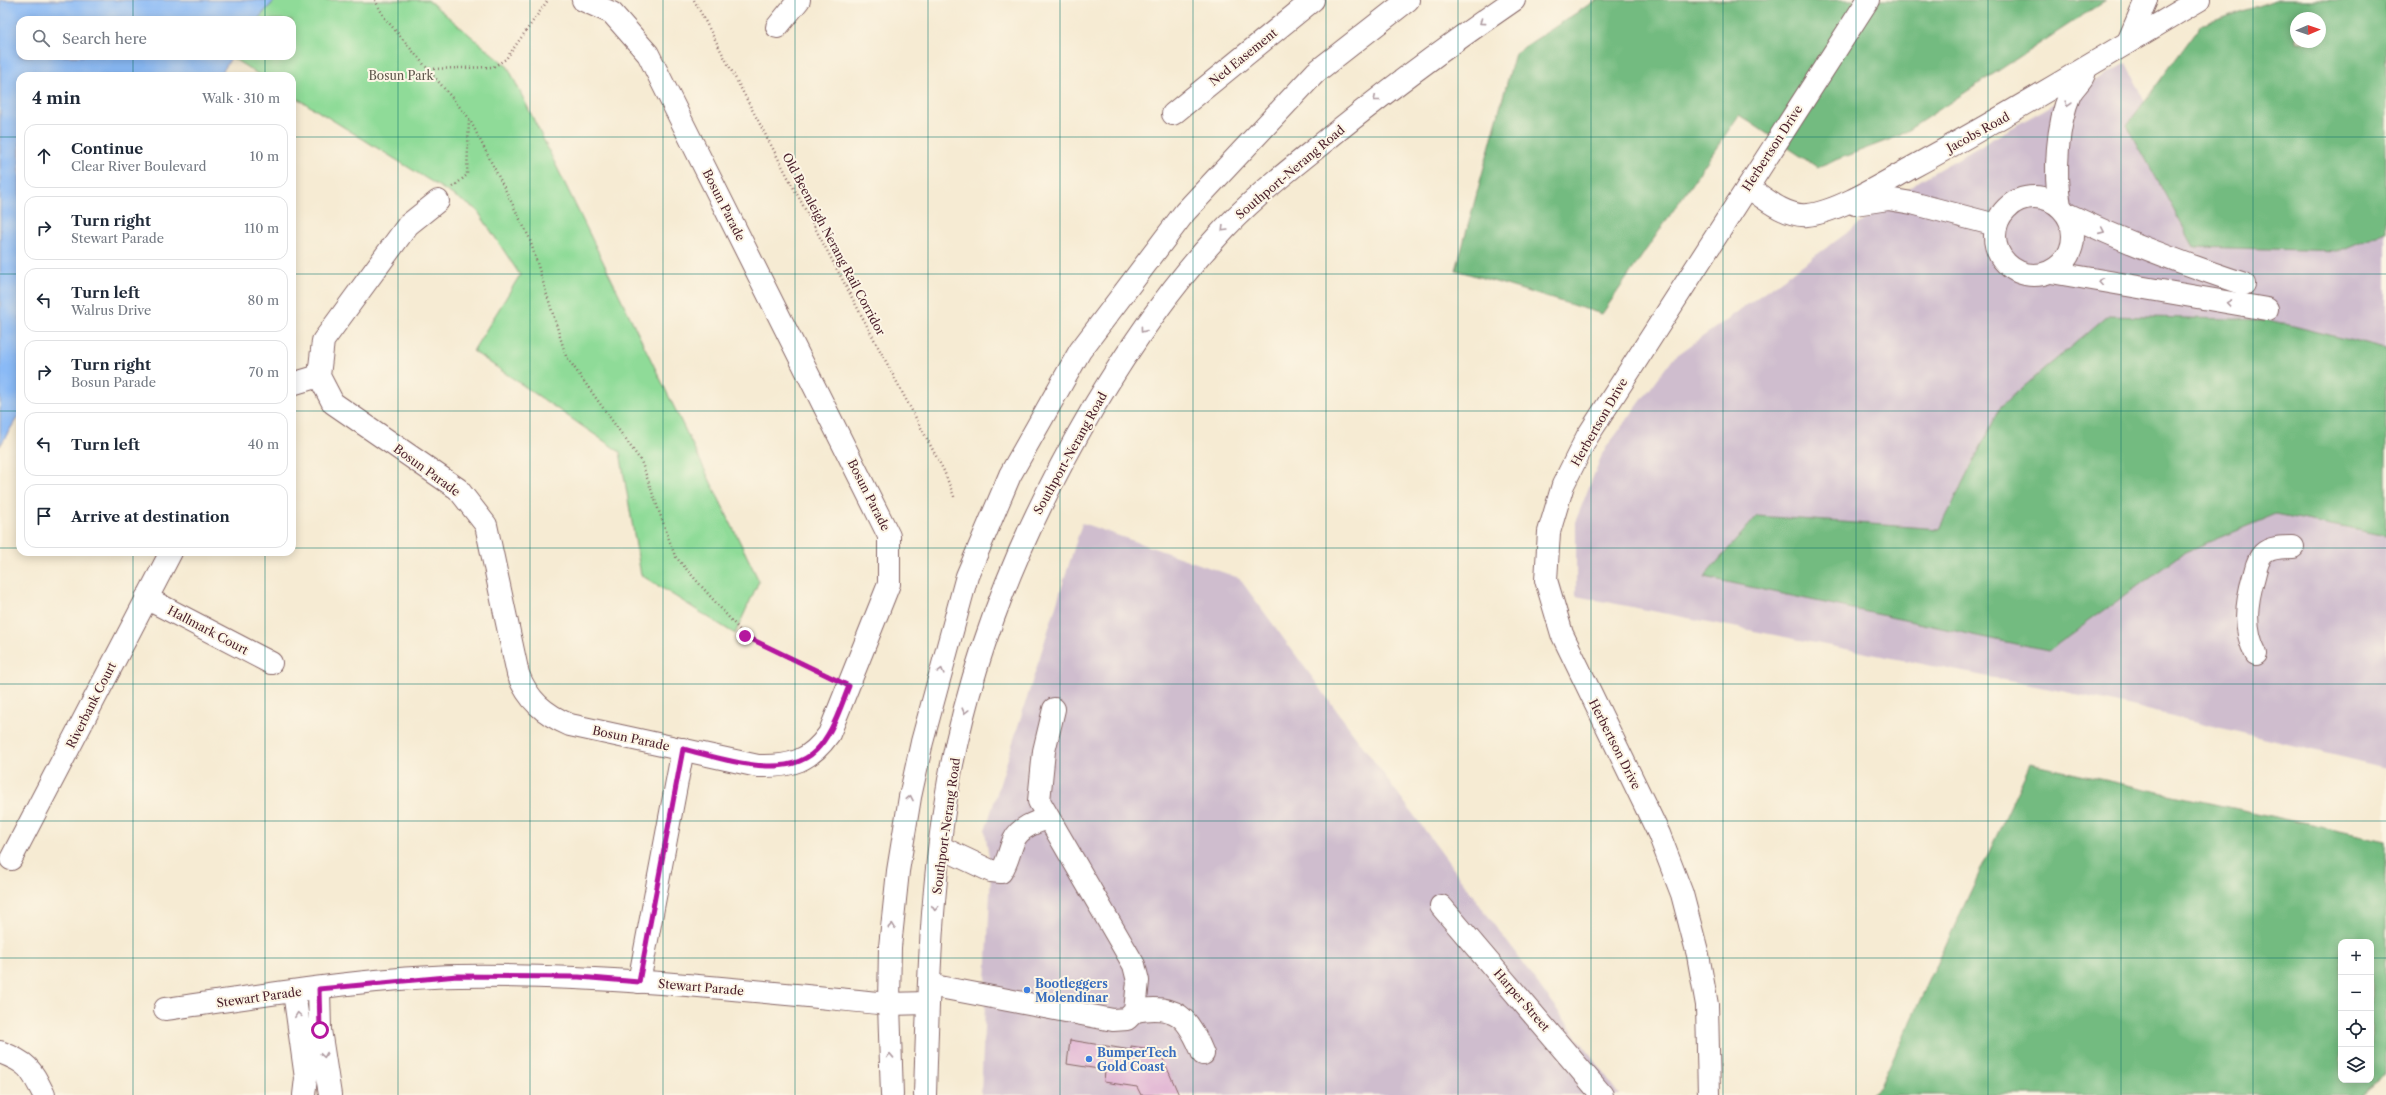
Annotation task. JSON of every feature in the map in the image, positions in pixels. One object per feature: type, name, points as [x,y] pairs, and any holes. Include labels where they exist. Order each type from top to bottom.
[{"type":"street","name":"Bosun Parade","points":[[319,376],[333,404],[458,489],[486,525],[518,674],[533,701],[545,712],[570,725],[758,766],[788,765],[800,760],[819,748],[829,734],[888,584],[890,536],[648,54],[612,13],[583,0]]},
{"type":"street","points":[[777,27],[799,0]]},
{"type":"street","name":"Ned Easement","points":[[1173,114],[1314,0]]},
{"type":"street","points":[[892,1095],[889,1004],[890,947],[898,871],[922,742],[967,576],[1010,475],[1080,352],[1185,212],[1316,72],[1408,0]]},
{"type":"street","name":"Southport-Nerang Road","points":[[925,1095],[928,994],[940,847],[949,782],[961,725],[975,673],[999,600],[1030,526],[1066,455],[1130,347],[1215,238],[1245,208],[1383,94],[1514,0]]},
{"type":"street","name":"Herbertson Drive","points":[[1709,1095],[1707,1006],[1698,955],[1682,894],[1659,834],[1562,634],[1546,580],[1549,532],[1563,485],[1587,437],[1868,0]]},
{"type":"street","points":[[2128,42],[2146,0]]},
{"type":"street","name":"Jacobs Road","points":[[1748,187],[1790,212],[1804,216],[1822,213],[1850,200],[1982,130],[2199,0]]},
{"type":"street","points":[[2051,272],[2064,262],[2072,247],[2073,230],[2064,210],[2056,178],[2058,146],[2071,94],[2084,74],[2084,70]]},
{"type":"street","points":[[2244,284],[2174,260],[2105,232],[2045,198],[2034,196],[2023,198],[2004,210],[1996,225],[1996,247],[2008,266],[2029,275],[2051,272],[2268,309]]},
{"type":"street","points":[[1850,200],[1858,205],[1888,199],[1912,203],[1996,225]]},
{"type":"street","points":[[296,383],[319,376],[323,341],[408,225],[438,201]]},
{"type":"street","points":[[2256,654],[2250,641],[2247,601],[2257,564],[2264,553],[2276,548],[2292,547]]},
{"type":"street","name":"Riverbank Court","points":[[11,859],[169,556]]},
{"type":"street","name":"Hallmark Court","points":[[146,598],[271,663]]},
{"type":"street","points":[[1054,709],[1044,751],[1038,801],[1134,965],[1138,981],[1135,1011]]},
{"type":"street","points":[[639,982],[683,749]]},
{"type":"street","points":[[940,847],[991,871],[1001,872],[1006,864],[1015,838],[1029,825],[1048,818]]},
{"type":"street","name":"Harper Street","points":[[1441,906],[1602,1095]]},
{"type":"street","name":"Stewart Parade","points":[[165,1010],[319,989],[457,976],[579,977],[889,1004],[928,994],[1113,1020],[1126,1019],[1135,1011],[1156,1007],[1180,1015],[1194,1033],[1203,1054]]},
{"type":"street","points":[[319,989],[320,1030],[330,1095]]},
{"type":"street","points":[[294,992],[306,1078],[304,1095]]},
{"type":"street","points":[[0,1052],[24,1062],[30,1068],[44,1095]]},
{"type":"path","points":[[375,0],[384,17],[469,118],[530,237],[566,356],[641,461],[675,556],[745,636],[849,686]]},
{"type":"path","points":[[429,69],[493,67],[500,63],[506,59],[548,0]]},
{"type":"path","name":"Old Beenleigh Nerang Rail Corridor","points":[[694,0],[944,471],[955,499]]},
{"type":"path","points":[[438,201],[467,175],[469,118]]},
{"type":"shaded area","points":[[2126,63],[2210,233],[2386,224],[2386,768],[2106,700],[1576,596],[1576,520],[1603,452],[1673,358],[1922,179]]},
{"type":"shaded area","points":[[1082,523],[1239,578],[1620,1095],[981,1095],[991,871],[985,831]]},
{"type":"green space","name":"Bosun Park","points":[[275,0],[428,0],[508,67],[759,581],[735,634],[641,575],[620,452],[473,351],[520,275],[477,210],[296,97],[296,72],[255,72],[236,60],[296,60],[296,16],[261,16]]},
{"type":"green space","points":[[1596,0],[2106,0],[1899,136],[1817,167],[1739,115],[1602,314],[1456,270],[1515,53]]},
{"type":"green space","points":[[2275,0],[2386,0],[2386,232],[2341,251],[2194,247],[2127,125],[2201,25]]},
{"type":"green space","points":[[2107,316],[2269,320],[2386,349],[2386,536],[2276,514],[2185,552],[2048,651],[1704,577],[1757,516],[1940,529],[2001,406]]},
{"type":"green space","points":[[2030,764],[2386,841],[2386,1074],[2374,1083],[2374,939],[2338,939],[2338,1083],[2374,1083],[2357,1095],[1869,1095],[1880,1086]]},
{"type":"water","points":[[0,0],[275,0],[261,16],[16,16],[16,60],[230,60],[222,72],[16,72],[16,420],[0,446]]},
{"type":"building","points":[[1070,1040],[1131,1050],[1131,1046],[1159,1050],[1179,1095],[1141,1095],[1137,1087],[1104,1082],[1105,1070],[1067,1064]]},
{"type":"place","name":"Bootleggers Molendinar","points":[[1027,990]]},
{"type":"place","name":"BumperTech Gold Coast","points":[[1089,1059]]},
{"type":"route","points":[[320,1030],[319,989],[398,980],[457,976],[579,977],[639,982],[683,749],[758,766],[788,765],[810,755],[819,748],[829,734],[849,686],[745,636]]}]
